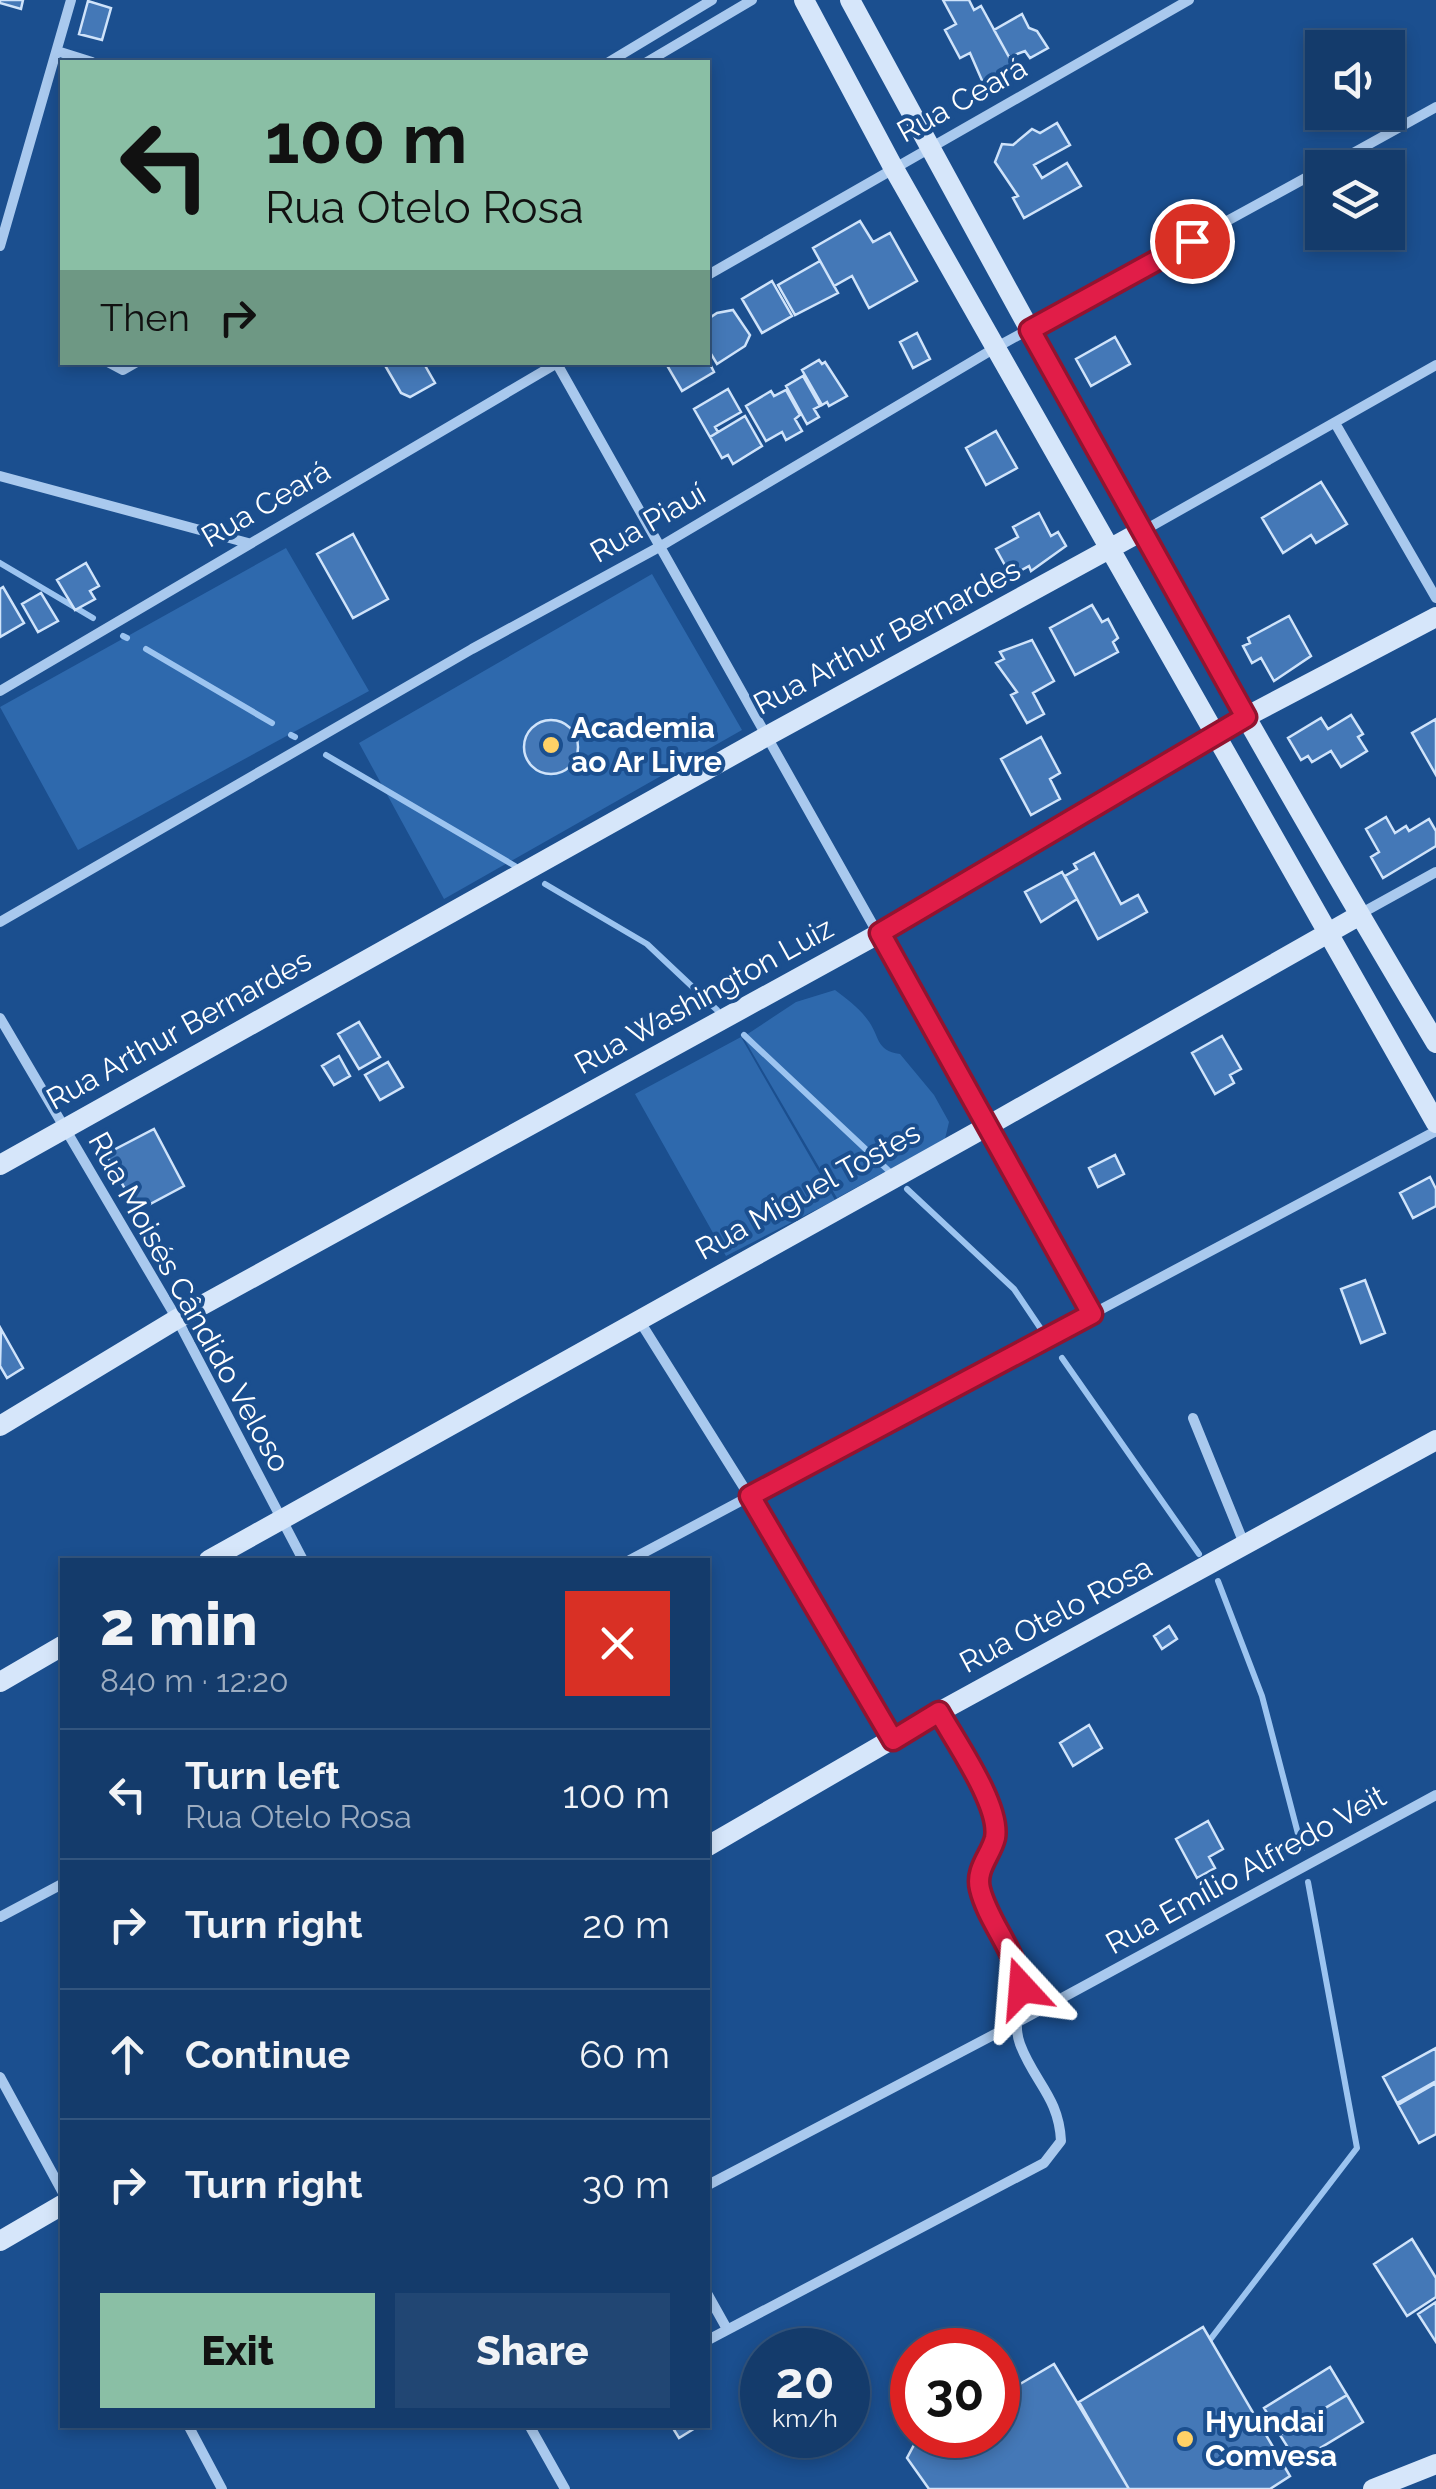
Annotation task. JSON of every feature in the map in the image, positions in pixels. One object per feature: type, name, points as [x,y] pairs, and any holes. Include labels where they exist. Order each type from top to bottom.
[{"type":"main road","points":[[804,0],[893,167],[1436,1123]]},
{"type":"main road","points":[[850,0],[1246,717],[1436,1042]]},
{"type":"main road","name":"Rua Arthur Bernardes","points":[[0,1166],[767,736],[1142,532]]},
{"type":"main road","name":"Rua Washington Luiz","points":[[0,1426],[177,1320],[880,933],[1216,732],[1436,617]]},
{"type":"main road","name":"Rua Miguel Tostes","points":[[211,1558],[1360,915]]},
{"type":"main road","name":"Rua Otelo Rosa","points":[[710,1841],[1436,1440]]},
{"type":"main road","points":[[0,1682],[60,1647]]},
{"type":"main road","points":[[0,2242],[60,2205]]},
{"type":"main road","points":[[1373,2489],[1436,2464]]},
{"type":"street","points":[[0,246],[71,0]]},
{"type":"street","points":[[616,60],[712,0]]},
{"type":"street","points":[[650,60],[752,0]]},
{"type":"street","name":"Rua Ceará","points":[[710,275],[1189,0]]},
{"type":"street","points":[[57,52],[85,60]]},
{"type":"street","name":"Rua Piauí","points":[[1357,150],[1436,107]]},
{"type":"street","name":"Rua Piauí","points":[[0,922],[472,649],[660,546],[995,348],[1305,178]]},
{"type":"street","name":"Rua Ceará","points":[[0,691],[554,365]]},
{"type":"street","points":[[558,365],[1092,1314]]},
{"type":"street","name":"Rua Arthur Bernardes","points":[[1142,532],[1436,365]]},
{"type":"street","points":[[1334,422],[1436,598]]},
{"type":"street","points":[[0,476],[248,544]]},
{"type":"street","name":"Rua Miguel Tostes","points":[[1360,915],[1436,872]]},
{"type":"street","name":"Rua Moisés Cândido Veloso","points":[[0,1018],[177,1320],[302,1558]]},
{"type":"street","points":[[634,1558],[1436,1132]]},
{"type":"street","points":[[639,1319],[800,1577],[893,1740]]},
{"type":"street","points":[[1193,1418],[1245,1547]]},
{"type":"street","points":[[710,2339],[1044,2163],[1061,2141],[1060,2117],[1019,2043],[1016,2023],[1022,1988],[1018,1967],[980,1887],[981,1870],[996,1836],[992,1810],[939,1712]]},
{"type":"street","name":"Rua Emílio Alfredo Veit","points":[[710,2184],[1436,1795]]},
{"type":"street","points":[[0,1918],[60,1885]]},
{"type":"street","points":[[0,2077],[60,2187]]},
{"type":"street","points":[[710,2298],[728,2330]]},
{"type":"street","points":[[190,2428],[222,2489]]},
{"type":"street","points":[[534,2428],[565,2489]]},
{"type":"shaded area","points":[[286,548],[369,691],[78,850],[0,707]]},
{"type":"shaded area","points":[[652,574],[742,730],[444,899],[359,743]]},
{"type":"shaded area","points":[[835,990],[864,1015],[886,1050],[900,1054],[934,1095],[949,1122],[945,1139],[837,1198],[743,1037],[796,1002]]},
{"type":"shaded area","points":[[741,1037],[835,1200],[726,1256],[635,1094]]},
{"type":"building","points":[[0,0],[23,0],[21,9]]},
{"type":"building","points":[[943,0],[969,0],[974,10],[981,6],[1015,68],[984,85],[970,53],[960,58],[945,30],[956,24]]},
{"type":"building","points":[[88,1],[111,8],[102,40],[79,34]]},
{"type":"building","points":[[1022,14],[1048,48],[1030,58],[1025,51],[1009,57],[994,30]]},
{"type":"building","points":[[1057,123],[1070,145],[1034,165],[1042,178],[1067,163],[1081,186],[1024,218],[1013,198],[1018,196],[995,162],[1002,144],[1013,145],[1032,129],[1040,133]]},
{"type":"building","points":[[860,221],[873,242],[890,233],[917,281],[869,308],[852,276],[834,286],[813,248]]},
{"type":"building","points":[[820,261],[838,293],[795,315],[778,285]]},
{"type":"building","points":[[772,281],[792,316],[762,333],[742,299]]},
{"type":"building","points":[[733,310],[750,335],[745,346],[717,364],[710,352],[710,318]]},
{"type":"building","points":[[917,333],[930,359],[913,368],[900,342]]},
{"type":"building","points":[[1115,337],[1130,364],[1091,386],[1076,359]]},
{"type":"building","points":[[819,360],[825,362],[847,396],[829,406],[827,402],[822,405],[802,370]]},
{"type":"building","points":[[710,364],[714,372],[682,391],[667,365]]},
{"type":"building","points":[[385,365],[425,365],[435,383],[410,397],[401,393]]},
{"type":"building","points":[[803,376],[820,406],[814,409],[819,417],[807,424],[786,386]]},
{"type":"building","points":[[728,389],[741,412],[715,427],[718,432],[710,437],[694,409]]},
{"type":"building","points":[[786,390],[800,415],[795,419],[802,431],[786,440],[782,432],[766,441],[746,406],[771,391],[774,396]]},
{"type":"building","points":[[745,416],[762,446],[733,464],[728,455],[722,458],[710,437]]},
{"type":"building","points":[[996,431],[1017,468],[986,485],[966,448]]},
{"type":"building","points":[[1321,482],[1347,524],[1316,543],[1311,535],[1283,553],[1262,518]]},
{"type":"building","points":[[1039,513],[1051,536],[1058,532],[1066,546],[1031,571],[1029,566],[1011,576],[996,549],[1018,537],[1013,527]]},
{"type":"building","points":[[353,534],[388,599],[353,618],[317,554]]},
{"type":"building","points":[[86,563],[99,586],[90,591],[95,599],[75,610],[57,580]]},
{"type":"building","points":[[3,587],[24,623],[0,637],[0,589]]},
{"type":"building","points":[[41,593],[58,621],[38,632],[22,604]]},
{"type":"building","points":[[1092,605],[1102,622],[1108,619],[1118,638],[1113,642],[1118,652],[1075,675],[1050,628]]},
{"type":"building","points":[[1289,616],[1311,656],[1274,681],[1261,658],[1252,663],[1243,646],[1250,643],[1248,638]]},
{"type":"building","points":[[1032,640],[1054,681],[1033,693],[1044,714],[1027,723],[1011,695],[1017,692],[996,663],[1004,659],[1000,652]]},
{"type":"building","points":[[1351,715],[1363,734],[1358,737],[1367,751],[1341,767],[1331,751],[1312,762],[1308,756],[1301,760],[1288,738],[1321,718],[1328,729]]},
{"type":"building","points":[[1436,719],[1436,775],[1412,733]]},
{"type":"building","name":"Academia ao Ar Livre","points":[[551,720],[570,728],[578,747],[570,766],[551,774],[532,766],[524,747],[532,728]]},
{"type":"building","points":[[1041,737],[1060,773],[1050,779],[1060,799],[1031,815],[1001,759]]},
{"type":"building","points":[[1386,817],[1395,833],[1406,826],[1409,831],[1429,819],[1436,831],[1436,846],[1383,878],[1371,857],[1379,852],[1366,829]]},
{"type":"building","points":[[1094,853],[1121,904],[1138,895],[1147,912],[1098,939],[1065,876],[1077,869],[1074,864]]},
{"type":"building","points":[[1062,872],[1077,899],[1041,922],[1025,892]]},
{"type":"building","points":[[359,1022],[380,1057],[359,1069],[338,1034]]},
{"type":"building","points":[[1222,1036],[1241,1069],[1230,1075],[1234,1083],[1215,1094],[1192,1053]]},
{"type":"building","points":[[339,1056],[350,1076],[334,1085],[322,1066]]},
{"type":"building","points":[[388,1062],[403,1087],[380,1100],[365,1075]]},
{"type":"building","points":[[154,1129],[184,1186],[137,1211],[106,1154]]},
{"type":"building","points":[[1115,1155],[1124,1174],[1098,1187],[1089,1168]]},
{"type":"building","points":[[1430,1177],[1436,1189],[1436,1206],[1413,1218],[1400,1193]]},
{"type":"building","points":[[1365,1280],[1385,1333],[1361,1343],[1341,1289]]},
{"type":"building","points":[[1,1329],[23,1368],[7,1378],[0,1366]]},
{"type":"building","points":[[1169,1626],[1177,1639],[1162,1649],[1154,1636]]},
{"type":"building","points":[[1089,1725],[1102,1748],[1073,1766],[1060,1743]]},
{"type":"building","points":[[1208,1821],[1223,1849],[1209,1857],[1215,1868],[1197,1878],[1176,1839]]},
{"type":"building","points":[[1436,2048],[1436,2081],[1397,2103],[1383,2077]]},
{"type":"building","points":[[1436,2083],[1436,2134],[1419,2143],[1398,2105]]},
{"type":"building","points":[[1412,2239],[1436,2278],[1436,2297],[1407,2316],[1374,2264]]},
{"type":"building","points":[[1436,2302],[1436,2342],[1418,2314]]},
{"type":"building","name":"Hyundai Comvesa","points":[[1203,2327],[1290,2476],[1270,2489],[1129,2489],[1079,2402]]},
{"type":"building","points":[[1054,2364],[1129,2489],[929,2489],[907,2458],[1020,2458],[1020,2384]]},
{"type":"building","points":[[1330,2367],[1347,2395],[1280,2435],[1264,2408]]},
{"type":"building","points":[[1347,2395],[1363,2422],[1297,2462],[1280,2435]]},
{"type":"building","points":[[673,2428],[695,2428],[679,2438]]},
{"type":"waterway","points":[[0,563],[93,618]]},
{"type":"waterway","points":[[123,636],[127,638]]},
{"type":"waterway","points":[[146,649],[272,723]]},
{"type":"waterway","points":[[291,735],[295,737]]},
{"type":"waterway","points":[[326,755],[515,866]]},
{"type":"waterway","points":[[545,884],[647,944],[717,1010]]},
{"type":"waterway","points":[[744,1035],[890,1172]]},
{"type":"waterway","points":[[907,1189],[1014,1289],[1043,1332]]},
{"type":"waterway","points":[[1062,1358],[1199,1554]]},
{"type":"waterway","points":[[1218,1581],[1262,1696],[1302,1849]]},
{"type":"waterway","points":[[1206,2345],[1357,2148],[1308,1882]]},
{"type":"place","name":"Academia ao Ar Livre","points":[[551,745]]},
{"type":"place","name":"Hyundai Comvesa","points":[[1185,2439]]},
{"type":"route","points":[[1022,1988],[1018,1967],[980,1887],[981,1870],[996,1836],[992,1810],[939,1712],[893,1740],[750,1496],[1092,1314],[880,933],[1246,717],[1030,330],[1192,241]]}]
